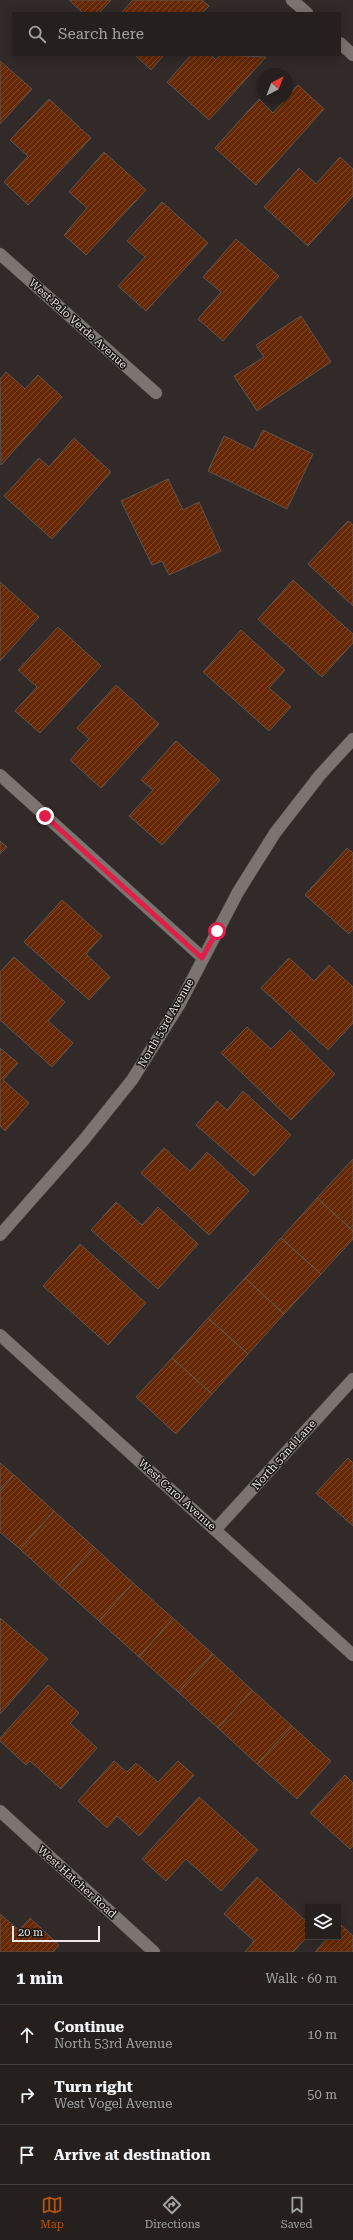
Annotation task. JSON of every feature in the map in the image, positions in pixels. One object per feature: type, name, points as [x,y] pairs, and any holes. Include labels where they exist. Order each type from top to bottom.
[{"type":"street","points":[[292,0],[306,12]]},
{"type":"street","points":[[341,44],[353,54]]},
{"type":"street","name":"West Palo Verde Avenue","points":[[0,254],[156,393]]},
{"type":"street","name":"North 53rd Avenue","points":[[0,1235],[83,1141],[132,1080],[180,1005],[202,958],[238,892],[275,834],[320,775],[351,744]]},
{"type":"street","points":[[0,775],[202,958]]},
{"type":"street","name":"West Carol Avenue","points":[[0,1335],[353,1655]]},
{"type":"street","name":"North 52nd Lane","points":[[215,1530],[353,1379]]},
{"type":"street","name":"West Hatcher Road","points":[[0,1812],[154,1952]]},
{"type":"building","points":[[69,0],[111,0],[100,12],[82,12]]},
{"type":"building","points":[[133,0],[202,0],[209,6],[203,12],[122,12]]},
{"type":"building","points":[[136,56],[163,56],[151,70]]},
{"type":"building","points":[[190,56],[212,56],[216,60],[219,56],[266,57],[209,120],[167,82]]},
{"type":"building","points":[[0,61],[32,89],[0,124]]},
{"type":"building","points":[[298,85],[324,109],[256,185],[215,148],[257,101],[257,104],[264,104],[273,113],[281,104],[293,104],[293,91]]},
{"type":"building","points":[[49,99],[91,138],[28,205],[4,182],[28,156],[10,140]]},
{"type":"building","points":[[104,152],[146,190],[86,255],[64,235],[87,208],[69,192]]},
{"type":"building","points":[[340,157],[353,169],[353,196],[308,246],[264,207],[299,168],[316,184]]},
{"type":"building","points":[[162,202],[208,243],[146,311],[118,286],[145,257],[127,241]]},
{"type":"building","points":[[236,239],[279,276],[223,341],[198,319],[221,292],[203,277]]},
{"type":"building","points":[[301,316],[331,362],[257,411],[234,376],[264,357],[256,345]]},
{"type":"building","points":[[6,372],[25,389],[38,375],[62,397],[1,465],[0,379]]},
{"type":"building","points":[[263,430],[313,454],[287,509],[208,471],[224,436],[253,450]]},
{"type":"building","points":[[74,438],[111,472],[52,539],[4,496],[39,458],[49,467]]},
{"type":"building","points":[[168,479],[183,510],[199,502],[221,551],[169,575],[162,561],[152,565],[121,501]]},
{"type":"building","points":[[348,521],[353,525],[353,606],[308,564]]},
{"type":"building","points":[[293,580],[353,634],[353,643],[322,677],[258,619]]},
{"type":"building","points":[[0,582],[39,617],[0,661]]},
{"type":"building","points":[[58,627],[101,666],[40,733],[15,711],[37,687],[18,670]]},
{"type":"building","points":[[241,630],[285,670],[269,688],[291,707],[269,731],[203,672]]},
{"type":"building","points":[[116,685],[159,724],[101,788],[70,760],[89,739],[77,728]]},
{"type":"building","points":[[176,741],[220,780],[162,845],[129,816],[153,790],[141,780]]},
{"type":"building","points":[[0,841],[7,847],[0,854]]},
{"type":"building","points":[[347,848],[353,853],[353,929],[349,934],[305,895]]},
{"type":"building","points":[[62,900],[102,936],[86,954],[110,977],[89,1000],[24,942]]},
{"type":"building","points":[[14,957],[65,1002],[48,1021],[73,1043],[52,1067],[0,1020],[0,972]]},
{"type":"building","points":[[289,958],[314,981],[329,965],[353,987],[353,1023],[328,1050],[261,988]]},
{"type":"building","points":[[247,1027],[271,1049],[290,1030],[335,1074],[291,1120],[221,1053]]},
{"type":"building","points":[[0,1048],[18,1063],[3,1080],[29,1103],[5,1131],[0,1126]]},
{"type":"building","points":[[243,1091],[291,1135],[254,1176],[196,1125],[217,1101],[227,1110]]},
{"type":"building","points":[[164,1148],[190,1171],[207,1152],[249,1191],[209,1235],[141,1173]]},
{"type":"building","points":[[353,1159],[353,1231],[317,1198]]},
{"type":"building","points":[[317,1198],[353,1231],[353,1239],[321,1274],[281,1238]]},
{"type":"building","points":[[116,1202],[142,1225],[158,1207],[198,1244],[158,1289],[91,1230]]},
{"type":"building","points":[[281,1238],[321,1274],[284,1314],[245,1278]]},
{"type":"building","points":[[80,1244],[146,1303],[108,1345],[43,1286]]},
{"type":"building","points":[[245,1278],[284,1314],[248,1354],[208,1318]]},
{"type":"building","points":[[208,1318],[248,1354],[212,1394],[172,1358]]},
{"type":"building","points":[[172,1358],[212,1394],[176,1434],[136,1397]]},
{"type":"building","points":[[348,1458],[353,1463],[353,1526],[316,1493]]},
{"type":"building","points":[[0,1463],[14,1475],[0,1491]]},
{"type":"building","points":[[14,1475],[54,1511],[20,1549],[0,1532],[0,1491]]},
{"type":"building","points":[[54,1511],[94,1547],[59,1585],[20,1549]]},
{"type":"building","points":[[94,1547],[133,1583],[99,1621],[59,1585]]},
{"type":"building","points":[[133,1583],[173,1618],[139,1657],[99,1621]]},
{"type":"building","points":[[0,1618],[48,1659],[0,1714]]},
{"type":"building","points":[[173,1618],[213,1654],[178,1692],[139,1657]]},
{"type":"building","points":[[213,1654],[252,1690],[218,1728],[178,1692]]},
{"type":"building","points":[[48,1685],[79,1713],[70,1723],[97,1748],[61,1789],[30,1761],[26,1765],[0,1741],[0,1738]]},
{"type":"building","points":[[252,1690],[292,1726],[257,1764],[218,1728]]},
{"type":"building","points":[[292,1726],[331,1761],[297,1799],[257,1764]]},
{"type":"building","points":[[114,1761],[127,1772],[136,1763],[158,1782],[178,1761],[194,1775],[139,1836],[117,1816],[107,1828],[78,1801]]},
{"type":"building","points":[[345,1775],[353,1783],[353,1846],[350,1849],[310,1813]]},
{"type":"building","points":[[199,1797],[258,1850],[221,1891],[186,1859],[166,1881],[142,1859]]},
{"type":"building","points":[[257,1877],[305,1920],[305,1939],[293,1952],[245,1952],[254,1941],[224,1914]]},
{"type":"building","points":[[0,1914],[19,1930],[30,1918],[59,1945],[53,1952],[0,1952]]},
{"type":"building","points":[[341,1925],[353,1936],[353,1952],[315,1952],[325,1940],[341,1940]]},
{"type":"route","points":[[45,816],[202,958],[217,931]]}]
